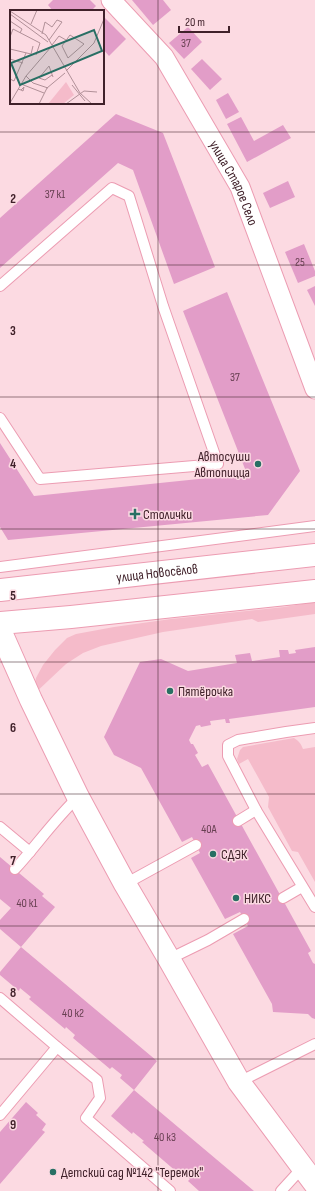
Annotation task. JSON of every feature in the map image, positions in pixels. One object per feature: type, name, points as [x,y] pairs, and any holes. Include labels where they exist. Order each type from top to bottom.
[{"type":"main road","name":"улица Новосёлов","points":[[0,590],[315,555]]},
{"type":"main road","points":[[0,623],[315,591]]},
{"type":"main road","points":[[0,630],[30,700],[78,797],[125,884],[239,1082],[310,1173]]},
{"type":"street","name":"улица Старое Село","points":[[111,0],[164,57],[240,187],[315,389]]},
{"type":"lane","points":[[0,286],[112,188],[129,196],[163,306],[218,464],[40,479],[0,418]]},
{"type":"lane","points":[[0,567],[315,526]]},
{"type":"lane","points":[[315,728],[238,740],[228,745],[228,756],[256,810],[315,907]]},
{"type":"lane","points":[[15,869],[64,811],[78,797]]},
{"type":"lane","points":[[238,821],[256,810]]},
{"type":"lane","points":[[0,826],[30,852]]},
{"type":"lane","points":[[125,884],[196,845]]},
{"type":"lane","points":[[283,898],[302,887]]},
{"type":"lane","points":[[169,959],[208,940],[244,919]]},
{"type":"lane","points":[[0,998],[97,1080],[100,1098],[86,1118],[170,1191]]},
{"type":"lane","points":[[239,1082],[315,1044]]},
{"type":"lane","points":[[0,1115],[57,1047]]},
{"type":"lane","points":[[281,1191],[310,1173]]},
{"type":"shaded area","points":[[315,602],[315,614],[258,622],[252,619],[163,632],[101,646],[83,653],[66,664],[32,696],[36,678],[43,665],[67,638],[76,634],[171,619],[284,607]]},
{"type":"shaded area","points":[[294,738],[300,743],[303,749],[315,747],[315,882],[298,852],[292,851],[268,807],[269,797],[248,759],[239,764],[237,759],[240,750],[243,747]]},
{"type":"building","points":[[53,0],[90,0],[96,6],[92,10],[52,10],[48,5]]},
{"type":"building","points":[[132,0],[163,0],[171,10],[153,25]]},
{"type":"building","points":[[104,18],[126,39],[109,56],[104,50]]},
{"type":"building","points":[[188,27],[202,42],[184,59],[169,43]]},
{"type":"building","points":[[202,59],[222,79],[210,90],[191,69]]},
{"type":"building","points":[[228,93],[239,112],[226,119],[216,100]]},
{"type":"building","points":[[116,114],[163,133],[215,267],[174,284],[133,170],[118,163],[0,268],[0,218]]},
{"type":"building","points":[[241,117],[254,141],[283,125],[291,138],[247,162],[227,124]]},
{"type":"building","points":[[288,181],[295,197],[270,208],[263,193]]},
{"type":"building","points":[[304,244],[315,271],[315,276],[298,283],[285,252]]},
{"type":"building","points":[[315,286],[315,306],[307,290]]},
{"type":"building","points":[[227,292],[300,471],[268,515],[8,540],[0,527],[0,443],[34,496],[247,474],[183,311]]},
{"type":"building","points":[[315,647],[315,707],[229,719],[230,723],[226,723],[225,719],[210,721],[211,725],[201,727],[200,725],[196,726],[189,740],[198,753],[195,755],[202,767],[208,764],[311,951],[308,953],[315,964],[315,1019],[308,1014],[273,1012],[272,1004],[233,934],[248,926],[240,912],[225,919],[191,858],[200,853],[192,837],[182,842],[141,768],[114,755],[104,737],[140,662],[161,659],[188,671],[237,663],[235,655],[250,653],[252,661],[280,657],[279,650],[288,650],[289,654],[296,653],[295,650]]},
{"type":"building","points":[[0,857],[44,894],[42,896],[55,907],[21,947],[0,929],[0,920],[11,908],[0,899]]},
{"type":"building","points":[[21,947],[157,1061],[134,1090],[120,1078],[122,1075],[112,1067],[110,1069],[73,1038],[75,1035],[66,1027],[65,1029],[29,999],[31,997],[20,988],[19,991],[0,975],[0,972]]},
{"type":"building","points":[[134,1090],[254,1191],[199,1191],[188,1181],[190,1179],[180,1171],[178,1173],[142,1142],[144,1141],[133,1132],[132,1134],[111,1116]]},
{"type":"building","points":[[26,1102],[38,1113],[36,1115],[46,1124],[42,1130],[45,1132],[0,1184],[0,1132]]},
{"type":"place","name":"Автосуши Автопицца","points":[[258,464]]},
{"type":"place","name":"Столички","points":[[135,514]]},
{"type":"place","name":"Пятёрочка","points":[[170,691]]},
{"type":"place","name":"СДЭК","points":[[213,854]]},
{"type":"place","name":"НИКС","points":[[236,898]]},
{"type":"place","name":"Детский сад №142 \"Теремок\"","points":[[53,1172]]}]
